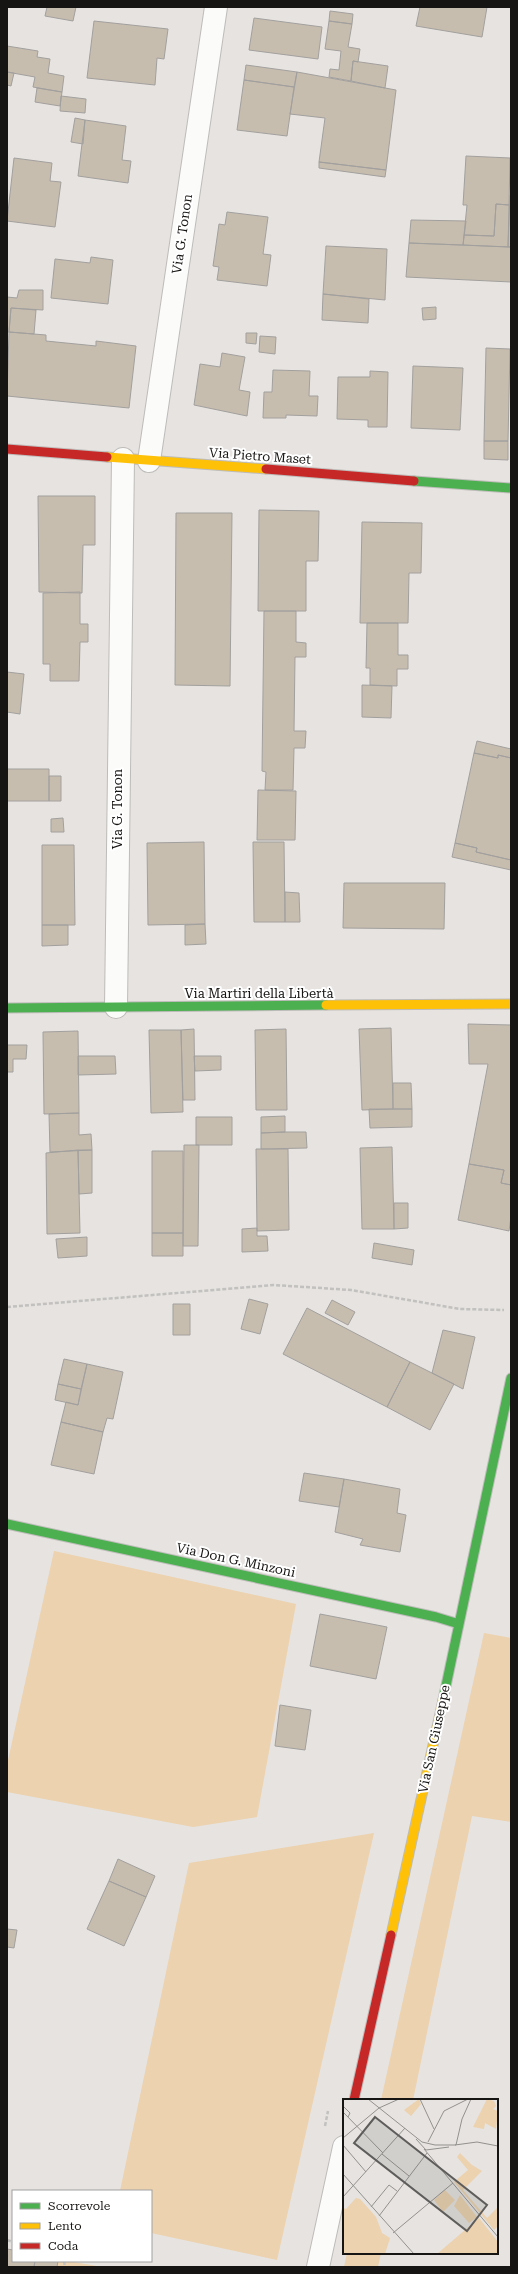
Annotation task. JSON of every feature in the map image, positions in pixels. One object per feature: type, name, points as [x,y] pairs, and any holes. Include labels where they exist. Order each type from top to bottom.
[{"type":"street","name":"Via G. Tonon","points":[[149,461],[216,7]]},
{"type":"street","name":"Via Pietro Maset","points":[[7,449],[511,488]]},
{"type":"street","name":"Via G. Tonon","points":[[116,1007],[119,612],[122,459]]},
{"type":"street","name":"Via Martiri della Libertà","points":[[7,1008],[511,1004]]},
{"type":"street","name":"Via San Giuseppe","points":[[354,2099],[459,1624],[511,1378]]},
{"type":"street","name":"Via Don G. Minzoni","points":[[7,1524],[422,1614],[459,1624]]},
{"type":"street","points":[[318,2267],[343,2152]]},
{"type":"path","points":[[7,1307],[274,1284],[351,1290],[460,1309],[504,1310]]},
{"type":"shaded area","points":[[54,1551],[296,1604],[257,1817],[193,1827],[7,1792],[7,1765]]},
{"type":"shaded area","points":[[484,1633],[511,1638],[511,1822],[472,1816],[413,2099],[381,2099]]},
{"type":"shaded area","points":[[374,1833],[277,2260],[152,2233],[152,2190],[120,2190],[189,1863]]},
{"type":"shaded area","points":[[7,2249],[12,2250],[12,2262],[73,2262],[103,2267],[7,2267]]},
{"type":"shaded area","points":[[347,2254],[381,2254],[378,2267],[344,2267]]},
{"type":"building","points":[[47,7],[76,7],[73,21],[45,16]]},
{"type":"building","points":[[420,7],[487,7],[482,37],[416,26]]},
{"type":"building","points":[[330,11],[353,14],[352,24],[329,21]]},
{"type":"building","points":[[254,18],[322,27],[318,59],[249,50]]},
{"type":"building","points":[[94,21],[168,29],[164,59],[157,58],[155,85],[87,78]]},
{"type":"building","points":[[329,21],[352,24],[348,47],[360,49],[358,62],[353,61],[351,81],[329,77],[330,69],[339,70],[341,51],[325,49]]},
{"type":"building","points":[[7,46],[38,51],[37,57],[50,59],[48,73],[64,76],[62,92],[33,87],[35,77],[7,72]]},
{"type":"building","points":[[353,61],[388,66],[385,88],[351,81]]},
{"type":"building","points":[[246,65],[297,72],[294,87],[244,80]]},
{"type":"building","points":[[7,72],[14,73],[11,86],[7,85]]},
{"type":"building","points":[[297,72],[396,90],[386,170],[319,162],[325,118],[290,114]]},
{"type":"building","points":[[244,80],[294,87],[287,136],[237,130]]},
{"type":"building","points":[[37,88],[62,92],[60,106],[35,102]]},
{"type":"building","points":[[61,96],[86,99],[85,113],[60,111]]},
{"type":"building","points":[[75,118],[85,120],[83,144],[71,142]]},
{"type":"building","points":[[85,120],[126,126],[122,160],[131,161],[128,183],[78,176]]},
{"type":"building","points":[[466,156],[510,158],[509,205],[496,204],[494,236],[464,235],[467,205],[463,205]]},
{"type":"building","points":[[14,158],[52,163],[50,181],[61,182],[55,227],[7,221]]},
{"type":"building","points":[[319,162],[386,170],[385,177],[319,168]]},
{"type":"building","points":[[510,195],[511,247],[508,247]]},
{"type":"building","points":[[496,204],[509,205],[508,247],[463,245],[464,235],[494,236]]},
{"type":"building","points":[[227,212],[268,217],[263,254],[271,255],[267,286],[217,280],[219,267],[213,266],[219,224],[225,225]]},
{"type":"building","points":[[411,220],[466,221],[463,245],[409,243]]},
{"type":"building","points":[[409,243],[511,247],[511,282],[406,277]]},
{"type":"building","points":[[326,246],[387,249],[385,300],[323,294]]},
{"type":"building","points":[[91,257],[113,260],[108,304],[51,298],[55,259],[90,263]]},
{"type":"building","points":[[19,290],[43,290],[43,310],[11,308],[9,332],[7,332],[7,297],[17,298]]},
{"type":"building","points":[[323,294],[369,299],[368,323],[322,320]]},
{"type":"building","points":[[436,307],[436,319],[423,320],[422,308]]},
{"type":"building","points":[[11,308],[36,310],[34,334],[9,332]]},
{"type":"building","points":[[9,332],[46,335],[46,341],[96,346],[96,341],[136,346],[129,408],[7,396]]},
{"type":"building","points":[[246,333],[257,333],[256,344],[246,343]]},
{"type":"building","points":[[260,336],[276,337],[275,354],[259,352]]},
{"type":"building","points":[[486,348],[510,349],[508,441],[484,441]]},
{"type":"building","points":[[222,353],[245,357],[239,390],[250,392],[247,416],[194,405],[200,364],[220,367]]},
{"type":"building","points":[[413,366],[463,368],[460,430],[411,428]]},
{"type":"building","points":[[273,370],[310,371],[309,396],[318,396],[317,416],[286,415],[286,418],[263,418],[264,392],[272,392]]},
{"type":"building","points":[[370,371],[388,372],[387,427],[368,427],[368,420],[337,419],[338,377],[370,377]]},
{"type":"building","points":[[484,441],[508,441],[508,460],[484,459]]},
{"type":"building","points":[[38,496],[95,496],[95,545],[83,545],[82,593],[39,592]]},
{"type":"building","points":[[259,510],[319,511],[318,561],[306,561],[306,611],[258,611]]},
{"type":"building","points":[[176,513],[232,513],[230,686],[175,685]]},
{"type":"building","points":[[362,522],[422,523],[421,573],[409,573],[408,623],[360,623]]},
{"type":"building","points":[[80,592],[80,624],[88,624],[88,642],[80,642],[79,681],[50,681],[50,664],[43,664],[43,593]]},
{"type":"building","points":[[264,611],[296,611],[296,642],[306,643],[306,657],[295,657],[294,731],[306,731],[305,748],[294,748],[293,790],[265,790],[266,772],[262,771]]},
{"type":"building","points":[[367,623],[398,623],[398,655],[408,655],[408,669],[397,669],[397,686],[370,685],[370,668],[366,668]]},
{"type":"building","points":[[7,672],[24,674],[20,714],[7,712]]},
{"type":"building","points":[[362,685],[392,686],[391,718],[362,717]]},
{"type":"building","points":[[477,741],[511,749],[511,758],[498,755],[498,758],[474,753]]},
{"type":"building","points":[[474,753],[498,758],[498,755],[511,758],[511,860],[476,852],[477,848],[455,843]]},
{"type":"building","points":[[7,769],[49,769],[49,801],[7,801]]},
{"type":"building","points":[[49,776],[61,776],[61,801],[49,801]]},
{"type":"building","points":[[258,790],[296,791],[295,840],[257,840]]},
{"type":"building","points":[[63,818],[64,832],[51,832],[51,819]]},
{"type":"building","points":[[204,842],[205,924],[148,925],[147,843]]},
{"type":"building","points":[[253,842],[284,842],[285,922],[254,922]]},
{"type":"building","points":[[455,843],[477,848],[476,852],[511,860],[511,870],[452,857]]},
{"type":"building","points":[[42,845],[74,845],[75,925],[42,925]]},
{"type":"building","points":[[344,883],[445,883],[444,929],[343,928]]},
{"type":"building","points":[[285,892],[299,893],[300,922],[285,922]]},
{"type":"building","points":[[205,924],[206,944],[185,945],[185,925]]},
{"type":"building","points":[[42,925],[68,925],[68,945],[42,946]]},
{"type":"building","points":[[468,1024],[511,1025],[511,1185],[501,1183],[504,1170],[469,1164],[488,1064],[469,1064]]},
{"type":"building","points":[[391,1028],[393,1109],[362,1110],[359,1029]]},
{"type":"building","points":[[194,1029],[195,1100],[183,1100],[181,1030]]},
{"type":"building","points":[[286,1029],[287,1110],[256,1110],[255,1030]]},
{"type":"building","points":[[149,1030],[181,1030],[183,1112],[151,1113]]},
{"type":"building","points":[[78,1031],[79,1113],[44,1114],[43,1032]]},
{"type":"building","points":[[7,1045],[27,1045],[26,1059],[13,1059],[13,1072],[7,1072]]},
{"type":"building","points":[[78,1056],[115,1056],[116,1074],[78,1075]]},
{"type":"building","points":[[194,1056],[221,1056],[221,1070],[195,1071]]},
{"type":"building","points":[[393,1083],[411,1083],[412,1109],[393,1109]]},
{"type":"building","points":[[369,1109],[412,1109],[412,1127],[370,1128]]},
{"type":"building","points":[[79,1113],[79,1135],[91,1134],[92,1150],[50,1152],[49,1114]]},
{"type":"building","points":[[285,1116],[285,1132],[261,1133],[261,1117]]},
{"type":"building","points":[[196,1117],[232,1117],[232,1145],[196,1145]]},
{"type":"building","points":[[306,1132],[307,1148],[261,1149],[261,1133]]},
{"type":"building","points":[[184,1145],[199,1145],[198,1246],[183,1246]]},
{"type":"building","points":[[392,1147],[394,1229],[362,1229],[360,1148]]},
{"type":"building","points":[[256,1149],[288,1149],[289,1230],[257,1231]]},
{"type":"building","points":[[78,1150],[92,1150],[92,1193],[79,1194]]},
{"type":"building","points":[[78,1150],[80,1233],[47,1234],[46,1153]]},
{"type":"building","points":[[152,1151],[183,1151],[183,1233],[152,1233]]},
{"type":"building","points":[[469,1164],[504,1170],[501,1183],[511,1185],[511,1217],[509,1231],[458,1220]]},
{"type":"building","points":[[394,1203],[408,1203],[408,1228],[394,1229]]},
{"type":"building","points":[[257,1228],[257,1236],[267,1236],[268,1251],[242,1252],[242,1229]]},
{"type":"building","points":[[152,1233],[183,1233],[183,1256],[152,1256]]},
{"type":"building","points":[[87,1237],[87,1256],[58,1258],[56,1239]]},
{"type":"building","points":[[374,1243],[414,1250],[412,1265],[372,1258]]},
{"type":"building","points":[[249,1299],[268,1304],[260,1334],[241,1329]]},
{"type":"building","points":[[332,1300],[355,1312],[348,1325],[325,1313]]},
{"type":"building","points":[[173,1304],[190,1304],[190,1335],[173,1335]]},
{"type":"building","points":[[307,1308],[410,1362],[387,1407],[283,1354]]},
{"type":"building","points":[[443,1330],[475,1337],[463,1389],[432,1373]]},
{"type":"building","points":[[64,1359],[87,1364],[81,1389],[58,1384]]},
{"type":"building","points":[[410,1362],[454,1384],[430,1430],[387,1407]]},
{"type":"building","points":[[87,1364],[123,1372],[113,1419],[107,1418],[103,1432],[61,1422],[66,1402],[78,1405]]},
{"type":"building","points":[[58,1384],[81,1389],[78,1405],[55,1400]]},
{"type":"building","points":[[61,1422],[103,1432],[94,1474],[51,1465]]},
{"type":"building","points":[[304,1473],[344,1479],[339,1507],[299,1501]]},
{"type":"building","points":[[344,1479],[400,1489],[397,1513],[406,1515],[400,1552],[360,1545],[363,1539],[335,1532]]},
{"type":"building","points":[[320,1614],[387,1627],[376,1679],[310,1666]]},
{"type":"building","points":[[280,1705],[311,1710],[305,1750],[275,1746]]},
{"type":"building","points":[[118,1859],[155,1876],[146,1897],[109,1881]]},
{"type":"building","points":[[109,1881],[146,1897],[124,1946],[87,1929]]},
{"type":"building","points":[[7,1929],[17,1930],[14,1948],[7,1947]]},
{"type":"building","points":[[7,2249],[12,2250],[12,2262],[35,2262],[34,2267],[7,2267]]},
{"type":"building","points":[[35,2262],[58,2262],[57,2267],[34,2267]]},
{"type":"traffic: fast","points":[[414,481],[511,488]]},
{"type":"traffic: fast","points":[[7,1008],[326,1005]]},
{"type":"traffic: fast","points":[[443,1700],[511,1378]]},
{"type":"traffic: fast","points":[[7,1524],[436,1617],[459,1624]]},
{"type":"traffic: slow","points":[[107,457],[266,469]]},
{"type":"traffic: slow","points":[[326,1005],[511,1004]]},
{"type":"traffic: slow","points":[[391,1935],[443,1700]]},
{"type":"traffic: jam","points":[[7,449],[107,457]]},
{"type":"traffic: jam","points":[[266,469],[414,481]]},
{"type":"traffic: jam","points":[[354,2099],[391,1935]]}]
